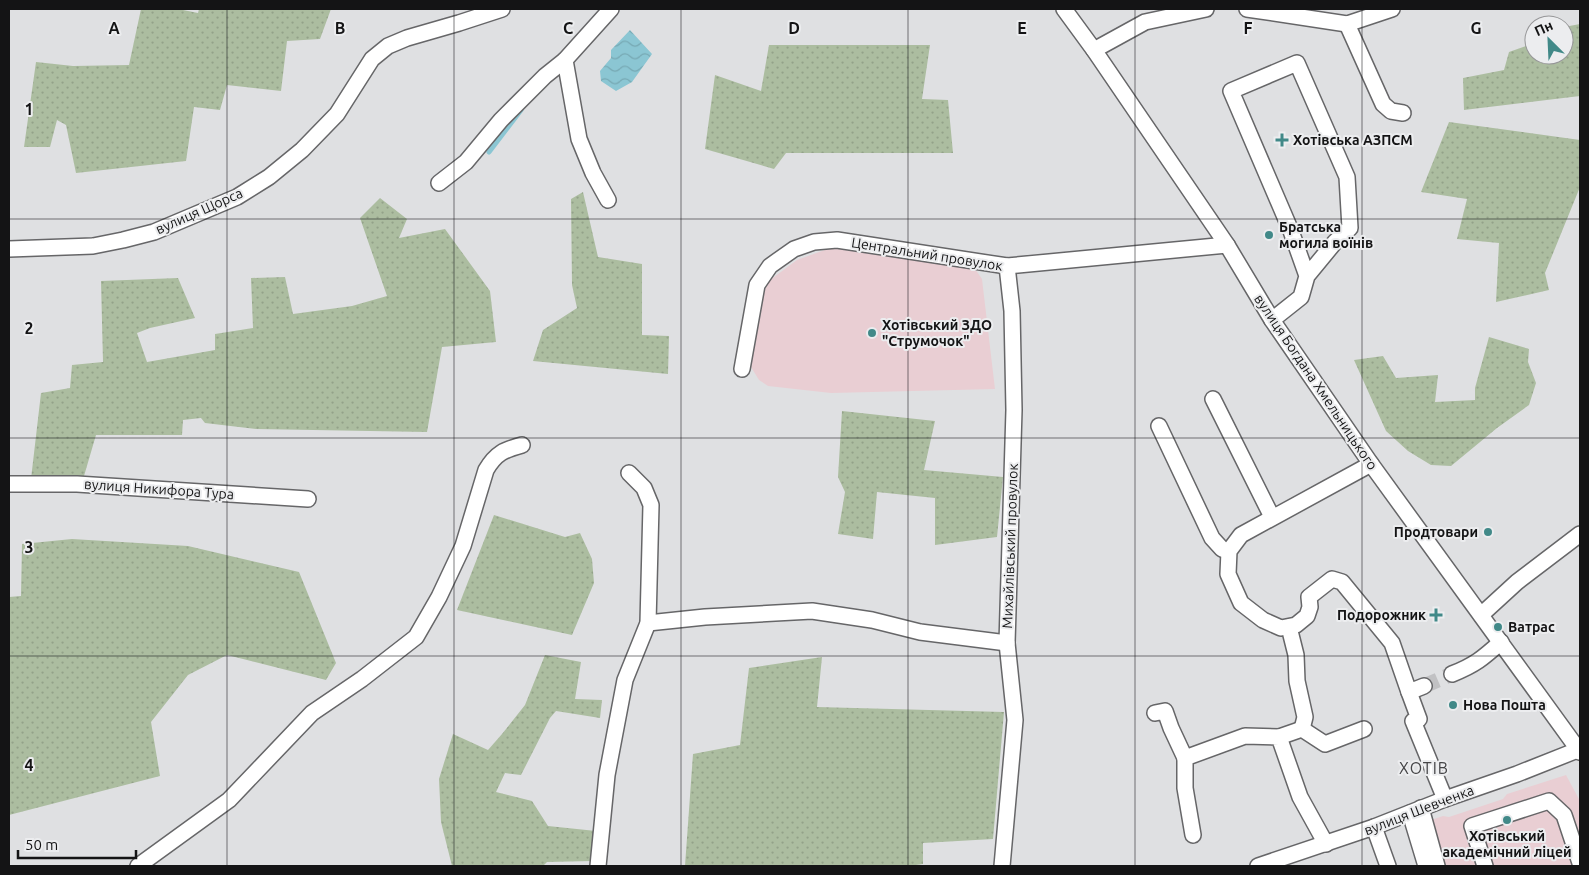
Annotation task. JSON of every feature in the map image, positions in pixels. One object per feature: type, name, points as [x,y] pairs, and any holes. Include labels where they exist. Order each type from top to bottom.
[{"type":"street","name":"вулиця Щорса","points":[[9,249],[93,246],[122,240],[154,232],[237,197],[269,177],[302,150],[337,114],[372,59],[388,46],[407,38],[502,9]]},
{"type":"street","points":[[438,182],[466,162],[500,120],[545,76],[565,60],[611,9]]},
{"type":"street","name":"вулиця Богдана Хмельницького","points":[[1064,9],[1227,245],[1272,320],[1371,464],[1580,750]]},
{"type":"street","points":[[1094,50],[1145,22],[1206,9]]},
{"type":"street","points":[[1247,9],[1347,24],[1392,9]]},
{"type":"street","points":[[1347,24],[1383,104],[1391,111],[1403,113]]},
{"type":"street","points":[[565,60],[579,138],[593,173],[608,200]]},
{"type":"street","points":[[1272,320],[1301,296],[1307,276],[1335,242],[1350,228],[1347,177],[1297,63],[1230,91],[1291,231],[1307,276]]},
{"type":"street","name":"Центральний провулок","points":[[742,369],[757,286],[770,266],[794,249],[814,242],[837,240],[1007,266],[1227,245]]},
{"type":"street","name":"Михайлівський провулок","points":[[648,623],[705,617],[812,611],[872,620],[920,632],[1007,643],[1014,410],[1012,311],[1007,266]]},
{"type":"street","points":[[1213,399],[1272,517]]},
{"type":"street","points":[[1159,426],[1212,538],[1222,549],[1229,551]]},
{"type":"street","points":[[138,866],[229,800],[312,713],[416,637],[439,597],[463,546],[486,470],[493,458],[508,449],[522,445]]},
{"type":"street","points":[[1371,464],[1241,535],[1229,551],[1228,574],[1241,603],[1263,620],[1282,628],[1296,625],[1307,616],[1310,607],[1308,598],[1332,579],[1342,582],[1392,644],[1419,719],[1413,721],[1445,799]]},
{"type":"street","points":[[598,866],[607,775],[625,680],[648,623],[651,505],[644,488],[629,473]]},
{"type":"street","name":"вулиця Никифора Тура","points":[[9,484],[77,484],[308,499]]},
{"type":"street","points":[[1481,615],[1517,582],[1580,534]]},
{"type":"street","points":[[1289,627],[1296,654],[1297,681],[1305,717],[1302,729]]},
{"type":"street","points":[[1452,674],[1471,666],[1501,642]]},
{"type":"street","points":[[1002,866],[1015,720],[1007,643]]},
{"type":"street","points":[[1409,692],[1424,686]]},
{"type":"street","points":[[1156,713],[1165,711],[1185,758],[1185,788],[1193,836]]},
{"type":"street","points":[[1302,729],[1325,744],[1364,729]]},
{"type":"street","points":[[1185,758],[1246,736],[1279,737],[1302,729]]},
{"type":"street","points":[[1279,737],[1300,797],[1326,844]]},
{"type":"street","name":"вулиця Шевченка","points":[[1258,866],[1374,827],[1580,750]]},
{"type":"street","points":[[1485,866],[1472,826],[1549,801],[1564,815],[1580,863]]},
{"type":"street","points":[[1416,811],[1426,866]]},
{"type":"street","points":[[1416,811],[1437,866]]},
{"type":"street","points":[[1374,827],[1388,866]]},
{"type":"shaded area","name":"Хотівський ЗДО \"Струмочок\"","points":[[833,247],[973,266],[982,279],[995,389],[831,393],[768,386],[759,380],[751,367],[760,299],[770,280],[797,260]]},
{"type":"shaded area","name":"Хотівський академічний ліцей","points":[[1566,775],[1580,801],[1580,866],[1433,866],[1419,824],[1443,816],[1449,817],[1503,799],[1507,794]]},
{"type":"green space","points":[[141,9],[178,9],[198,13],[199,9],[331,9],[320,39],[287,41],[281,91],[227,85],[220,110],[194,107],[186,161],[76,173],[66,125],[57,120],[50,147],[24,147],[36,62],[73,66],[129,65]]},
{"type":"green space","points":[[1580,24],[1580,96],[1464,110],[1463,78],[1504,70],[1509,52],[1524,47],[1524,65],[1574,65],[1574,25]]},
{"type":"green space","points":[[769,45],[930,45],[922,99],[948,100],[953,153],[786,153],[774,169],[705,149],[715,75],[761,91]]},
{"type":"green space","points":[[1449,122],[1580,140],[1580,187],[1545,273],[1549,290],[1496,302],[1499,243],[1457,239],[1467,199],[1421,192]]},
{"type":"green space","points":[[583,192],[598,257],[642,264],[642,335],[669,336],[668,374],[533,361],[543,330],[577,308],[572,285],[571,199]]},
{"type":"green space","points":[[380,198],[407,219],[399,238],[445,229],[490,291],[496,342],[442,347],[427,432],[256,429],[205,423],[201,418],[183,420],[182,435],[96,435],[84,476],[31,479],[41,393],[70,388],[72,365],[103,362],[101,281],[178,278],[195,318],[150,328],[137,333],[147,362],[215,350],[215,334],[253,328],[251,278],[285,277],[293,314],[352,306],[387,296],[360,218]]},
{"type":"green space","points":[[1489,337],[1529,349],[1528,362],[1536,383],[1529,405],[1497,428],[1451,466],[1431,465],[1408,451],[1386,431],[1354,360],[1383,356],[1396,378],[1438,375],[1435,402],[1475,400],[1475,388]]},
{"type":"green space","points":[[842,411],[935,421],[924,470],[1003,477],[997,537],[935,545],[935,498],[877,492],[873,539],[838,534],[845,492],[838,477]]},
{"type":"green space","points":[[494,515],[565,537],[580,533],[592,559],[594,583],[572,635],[457,610]]},
{"type":"green space","points":[[72,539],[188,546],[299,572],[336,663],[326,680],[227,655],[188,675],[151,722],[160,776],[9,815],[9,597],[21,596],[22,544]]},
{"type":"green space","points":[[545,655],[581,662],[575,699],[602,700],[600,718],[556,711],[550,718],[521,775],[505,773],[496,792],[532,801],[548,826],[596,831],[592,861],[547,862],[543,866],[452,866],[441,822],[439,779],[453,734],[488,750],[525,705]]},
{"type":"green space","points":[[822,657],[817,707],[1004,712],[993,839],[923,843],[923,864],[909,866],[685,866],[693,754],[740,745],[749,668]]},
{"type":"water","points":[[630,30],[652,54],[632,82],[616,91],[601,81],[600,71],[611,58],[611,50]]},
{"type":"waterway","points":[[489,152],[521,110]]},
{"type":"tunnel","points":[[1424,686],[1452,674]]},
{"type":"place","name":"Хотівська АЗПСМ","points":[[1282,140]]},
{"type":"place","name":"Братська могила воїнів","points":[[1269,235]]},
{"type":"place","name":"Хотівський ЗДО \"Струмочок\"","points":[[872,333]]},
{"type":"place","name":"Продтовари","points":[[1488,532]]},
{"type":"place","name":"Подорожник","points":[[1436,615]]},
{"type":"place","name":"Ватрас","points":[[1498,627]]},
{"type":"place","name":"Нова Пошта","points":[[1453,705]]},
{"type":"place","name":"Хотівський академічний ліцей","points":[[1507,820]]},
{"type":"district","name":"ХОТІВ","points":[[1424,768]]}]
